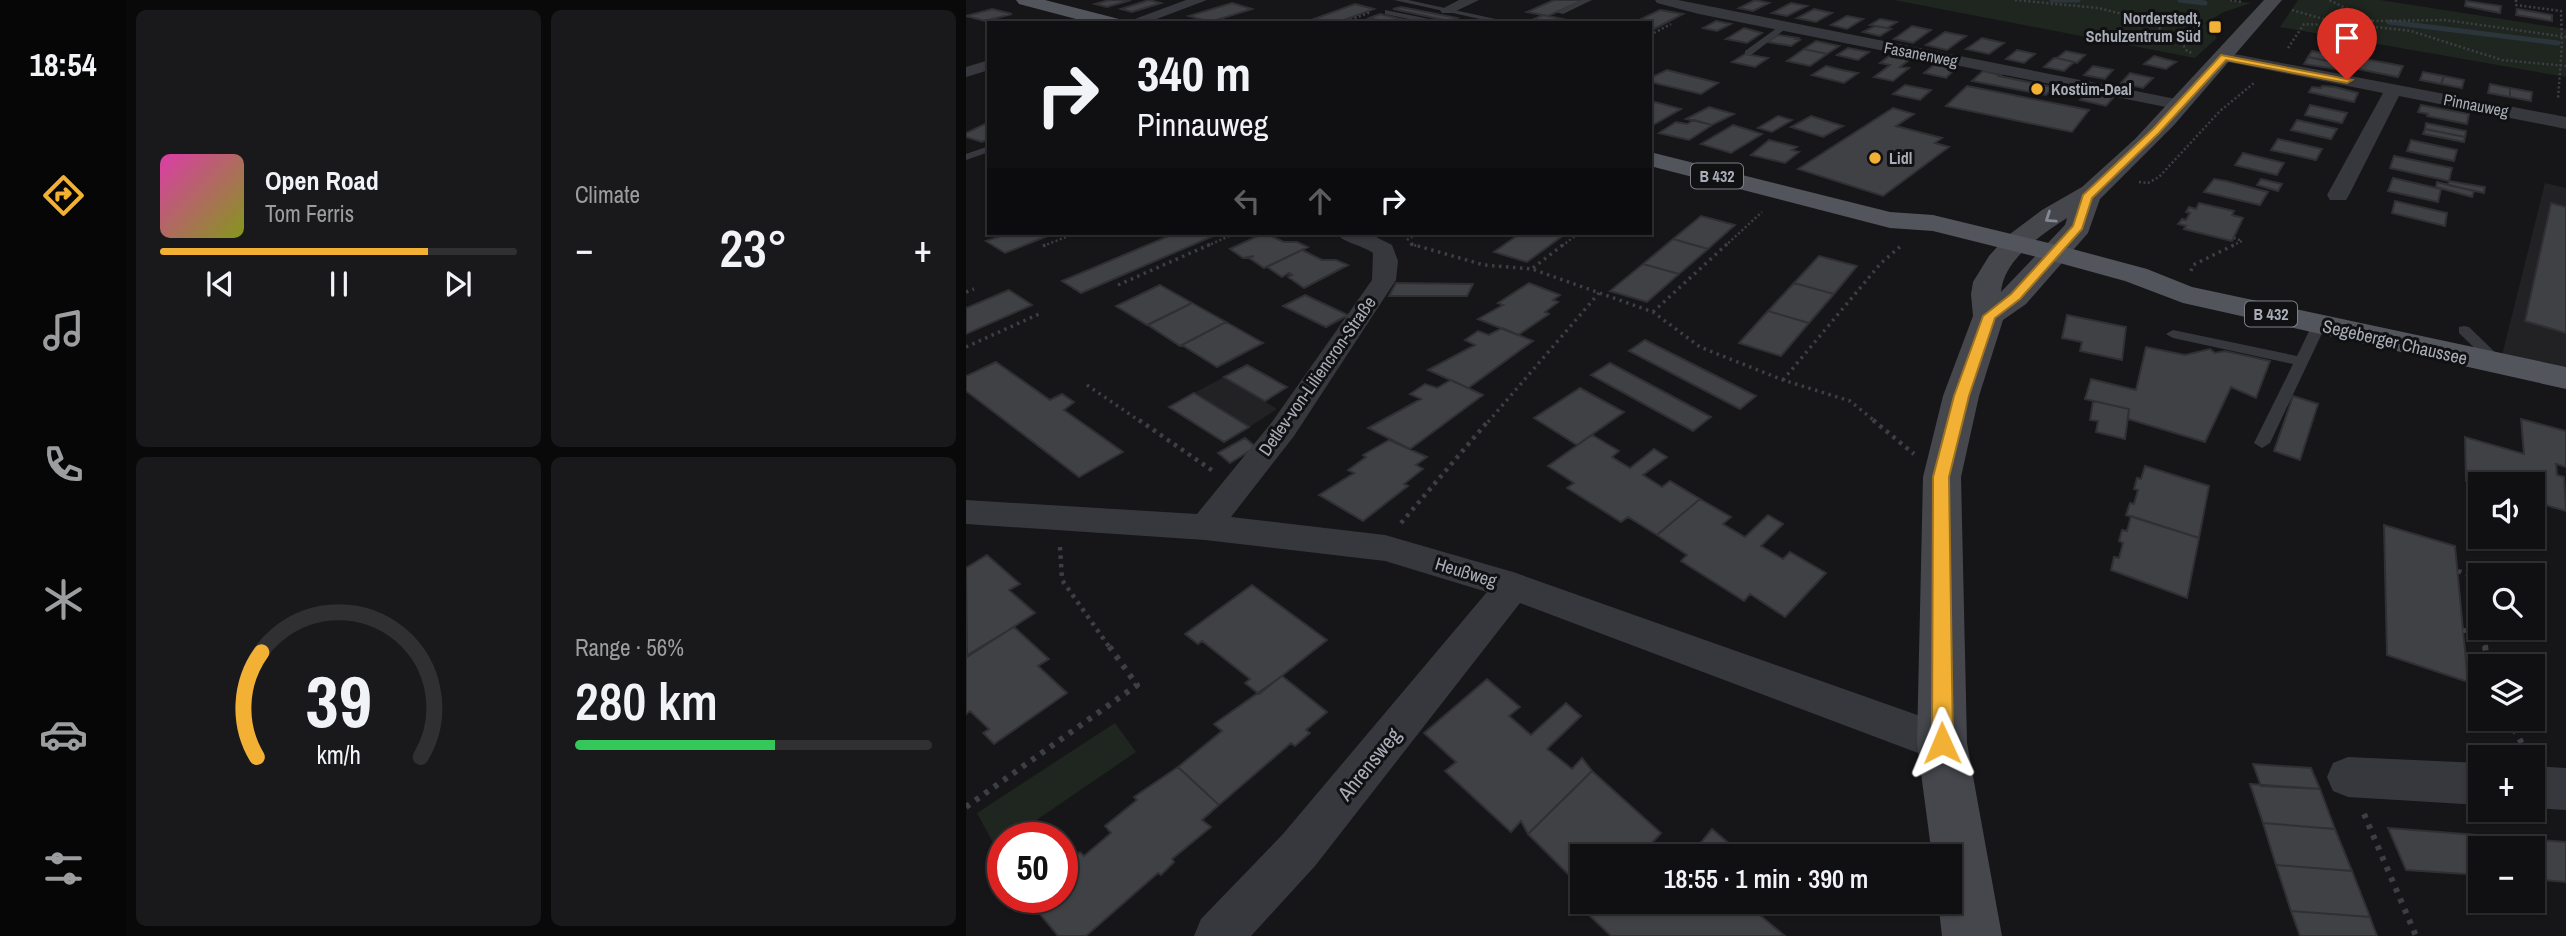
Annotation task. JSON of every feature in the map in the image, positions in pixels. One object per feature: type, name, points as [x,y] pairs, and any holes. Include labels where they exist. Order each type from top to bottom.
[{"type":"main road","points":[[1024,0],[1105,21]]},
{"type":"main road","points":[[1972,936],[1942,743],[1941,477],[1961,396],[1989,316],[1984,292],[1990,274],[2009,252],[2053,215],[2096,188],[2181,105],[2270,3]]},
{"type":"main road","name":"Segeberger Chaussee","points":[[1652,159],[1783,192],[1901,227],[2046,261],[2127,291],[2183,294],[2566,378]]},
{"type":"main road","points":[[1989,316],[2015,297],[2078,227],[2096,188]]},
{"type":"street","points":[[1137,21],[1200,0]]},
{"type":"street","points":[[1447,10],[1472,0]]},
{"type":"street","name":"Fasanenweg","points":[[1662,0],[1699,10],[2181,105]]},
{"type":"street","name":"Pinnauweg","points":[[2222,59],[2278,67],[2562,122]]},
{"type":"street","points":[[966,72],[987,66]]},
{"type":"street","points":[[2338,195],[2394,89]]},
{"type":"street","name":"Detlev-von-Liliencron-Straße","points":[[1205,527],[1283,429],[1384,280],[1384,250],[1373,242],[1353,235]]},
{"type":"street","name":"Heußweg","points":[[966,512],[1205,527],[1380,547],[1513,586],[1942,743]]},
{"type":"street","name":"Ahrensweg","points":[[1218,936],[1299,850],[1513,586]]},
{"type":"street","points":[[2348,777],[2468,783]]},
{"type":"street","points":[[2545,788],[2566,789]]},
{"type":"lane","points":[[1398,0],[1500,21]]},
{"type":"lane","points":[[1560,12],[1588,0]]},
{"type":"lane","points":[[1388,12],[1430,21]]},
{"type":"lane","points":[[1748,52],[1784,27]]},
{"type":"lane","points":[[966,157],[987,150]]},
{"type":"lane","points":[[2262,443],[2319,325]]},
{"type":"lane","points":[[2464,330],[2500,365]]},
{"type":"lane","points":[[2174,334],[2301,361]]},
{"type":"path","points":[[2015,0],[2098,8],[2151,22],[2178,37],[2187,51],[2222,59]]},
{"type":"path","points":[[2329,0],[2372,20],[2406,18],[2509,27],[2566,37]]},
{"type":"path","points":[[2516,0],[2516,5],[2561,11],[2566,37],[2559,65],[2562,122]]},
{"type":"path","points":[[2270,3],[2338,24]]},
{"type":"path","points":[[1347,21],[1371,11]]},
{"type":"path","points":[[2366,26],[2372,20]]},
{"type":"path","points":[[2096,188],[2148,183],[2159,177],[2220,111],[2260,77],[2278,67],[2304,24],[2338,24],[2411,31],[2502,60],[2566,66]]},
{"type":"path","points":[[1653,312],[1783,192]]},
{"type":"path","points":[[1783,380],[1881,263],[1901,227]]},
{"type":"path","points":[[1043,246],[1071,235]]},
{"type":"path","points":[[1118,285],[1231,235]]},
{"type":"path","points":[[1532,269],[1576,235]]},
{"type":"path","points":[[2183,294],[2193,265],[2242,241],[2234,238]]},
{"type":"path","points":[[1403,242],[1484,265],[1532,269],[1653,312],[1700,347],[1783,380],[1850,401],[1941,477]]},
{"type":"path","points":[[966,292],[974,289]]},
{"type":"path","points":[[1380,547],[1599,293]]},
{"type":"path","points":[[966,347],[1039,314]]},
{"type":"path","points":[[1087,385],[1236,487]]},
{"type":"path","points":[[966,807],[1137,685],[1062,580],[1059,519]]},
{"type":"path","points":[[2458,571],[2468,574]]},
{"type":"path","points":[[2463,630],[2468,632]]},
{"type":"path","points":[[2348,777],[2416,936]]},
{"type":"shaded area","points":[[1894,0],[2226,0],[2251,3],[2224,12],[2205,23],[2217,38],[2195,58]]},
{"type":"shaded area","points":[[2298,0],[2380,0],[2566,29],[2566,77],[2280,27]]},
{"type":"shaded area","points":[[2545,183],[2566,188],[2566,367],[2502,355]]},
{"type":"shaded area","points":[[1224,377],[1277,409],[1249,427],[1194,393]]},
{"type":"shaded area","points":[[1115,723],[1136,752],[1033,822],[987,822],[987,831],[977,813]]},
{"type":"building","points":[[1109,0],[1131,0],[1107,7],[1095,4]]},
{"type":"building","points":[[1149,0],[1161,3],[1132,12],[1121,9]]},
{"type":"building","points":[[1554,0],[1584,0],[1548,16],[1527,12]]},
{"type":"building","points":[[1755,0],[1769,3],[1753,11],[1739,8]]},
{"type":"building","points":[[2466,1],[2501,6],[2500,13],[2465,6]]},
{"type":"building","points":[[1232,3],[1252,9],[1213,21],[1189,16]]},
{"type":"building","points":[[1791,3],[1807,6],[1787,16],[1772,13]]},
{"type":"building","points":[[1355,4],[1374,9],[1341,21],[1308,21]]},
{"type":"building","points":[[1401,7],[1457,18],[1449,21],[1393,9]]},
{"type":"building","points":[[992,9],[1012,14],[985,21],[966,16]]},
{"type":"building","points":[[1814,9],[1832,13],[1816,22],[1797,18]]},
{"type":"building","points":[[2517,9],[2552,15],[2552,21],[2516,15]]},
{"type":"building","points":[[1660,10],[1683,14],[1652,30],[1652,21],[1637,21]]},
{"type":"building","points":[[1380,14],[1409,21],[1382,21],[1369,18]]},
{"type":"building","points":[[1543,15],[1572,21],[1530,21]]},
{"type":"building","points":[[1847,16],[1863,19],[1847,29],[1831,25]]},
{"type":"building","points":[[1880,19],[1897,22],[1887,28],[1870,25]]},
{"type":"building","points":[[1716,21],[1731,24],[1717,31],[1703,28]]},
{"type":"building","points":[[1875,26],[1891,29],[1880,36],[1863,32]]},
{"type":"building","points":[[1912,26],[1931,30],[1913,43],[1894,39]]},
{"type":"building","points":[[1744,28],[1762,33],[1747,43],[1726,39]]},
{"type":"building","points":[[1945,32],[1966,36],[1947,50],[1926,45]]},
{"type":"building","points":[[1778,35],[1800,40],[1791,46],[1767,42]]},
{"type":"building","points":[[1982,38],[2004,43],[1989,54],[1966,49]]},
{"type":"building","points":[[1816,41],[1839,46],[1827,54],[1804,49]]},
{"type":"building","points":[[1848,48],[1869,52],[1858,60],[1837,55]]},
{"type":"building","points":[[1804,49],[1827,54],[1810,66],[1787,61]]},
{"type":"building","points":[[2017,50],[2035,54],[2024,63],[2006,59]]},
{"type":"building","points":[[2066,51],[2085,55],[2077,63],[2057,58]]},
{"type":"building","points":[[2312,51],[2342,56],[2338,63],[2308,57]]},
{"type":"building","points":[[1745,54],[1768,58],[1755,67],[1732,62]]},
{"type":"building","points":[[1889,56],[1909,60],[1900,67],[1909,68],[1893,81],[1874,77],[1890,65],[1880,63]]},
{"type":"building","points":[[2154,56],[2176,62],[2166,69],[2144,64]]},
{"type":"building","points":[[2308,57],[2338,63],[2335,69],[2304,64]]},
{"type":"building","points":[[2054,58],[2074,62],[2064,71],[2044,67]]},
{"type":"building","points":[[2359,58],[2403,66],[2398,77],[2353,68]]},
{"type":"building","points":[[1935,64],[1956,68],[1946,78],[1924,73]]},
{"type":"building","points":[[1826,66],[1858,73],[1844,83],[1812,75]]},
{"type":"building","points":[[2093,66],[2113,70],[2105,79],[2084,75]]},
{"type":"building","points":[[1667,70],[1718,83],[1701,94],[1652,82],[1652,77]]},
{"type":"building","points":[[1983,71],[2053,87],[2046,95],[1972,81]]},
{"type":"building","points":[[2423,72],[2444,76],[2441,84],[2420,80]]},
{"type":"building","points":[[2130,73],[2153,78],[2143,88],[2121,83]]},
{"type":"building","points":[[2444,76],[2464,80],[2462,88],[2441,84]]},
{"type":"building","points":[[2490,84],[2510,88],[2510,97],[2488,93]]},
{"type":"building","points":[[1905,85],[1931,90],[1920,100],[1893,94]]},
{"type":"building","points":[[1967,86],[2089,110],[2072,132],[1946,106]]},
{"type":"building","points":[[2322,86],[2358,93],[2354,102],[2309,92],[2312,87]]},
{"type":"building","points":[[2510,88],[2532,92],[2531,101],[2510,97]]},
{"type":"building","points":[[2088,92],[2113,98],[2106,106],[2080,100]]},
{"type":"building","points":[[1655,102],[1681,109],[1652,125],[1652,103]]},
{"type":"building","points":[[2310,105],[2347,113],[2342,123],[2305,115]]},
{"type":"building","points":[[2421,105],[2469,114],[2467,124],[2427,116],[2428,114],[2418,112]]},
{"type":"building","points":[[1709,107],[1734,114],[1712,125],[1686,119]]},
{"type":"building","name":"Lidl","points":[[1893,108],[1914,114],[1896,126],[1942,138],[1935,143],[1949,147],[1883,196],[1798,169]]},
{"type":"building","points":[[1778,116],[1792,120],[1772,132],[1758,128]]},
{"type":"building","points":[[1811,116],[1843,126],[1823,137],[1791,127]]},
{"type":"building","points":[[1694,120],[1712,125],[1689,140],[1659,133],[1676,122],[1687,124]]},
{"type":"building","points":[[2297,120],[2337,129],[2331,139],[2291,130]]},
{"type":"building","points":[[987,123],[987,140],[982,142],[966,137],[966,133]]},
{"type":"building","points":[[2426,123],[2466,131],[2465,137],[2425,129]]},
{"type":"building","points":[[1733,125],[1762,134],[1731,153],[1701,144]]},
{"type":"building","points":[[2425,129],[2465,137],[2464,142],[2423,134]]},
{"type":"building","points":[[2278,139],[2322,149],[2316,160],[2271,150]]},
{"type":"building","points":[[1769,140],[1797,147],[1792,150],[1799,152],[1785,163],[1751,155]]},
{"type":"building","points":[[2411,140],[2457,150],[2454,161],[2407,151]]},
{"type":"building","points":[[2243,153],[2284,163],[2277,175],[2235,165]]},
{"type":"building","points":[[2394,156],[2452,168],[2449,181],[2390,168]]},
{"type":"building","points":[[2393,178],[2441,189],[2438,202],[2388,191]]},
{"type":"building","points":[[2214,179],[2268,192],[2260,205],[2204,192]]},
{"type":"building","points":[[2261,179],[2282,184],[2278,191],[2257,185]]},
{"type":"building","points":[[2449,181],[2485,187],[2484,193],[2448,185]]},
{"type":"building","points":[[2437,182],[2474,191],[2472,197],[2436,187]]},
{"type":"building","points":[[2395,201],[2447,213],[2445,226],[2392,213]]},
{"type":"building","points":[[2199,203],[2234,211],[2232,215],[2243,218],[2232,241],[2184,229],[2186,226],[2178,224],[2182,219],[2186,220],[2190,213],[2186,212],[2189,207],[2196,209]]},
{"type":"building","points":[[2551,203],[2566,207],[2566,333],[2525,321]]},
{"type":"building","points":[[1701,216],[1735,225],[1708,249],[1673,239]]},
{"type":"building","points":[[1003,235],[1050,235],[1005,253],[986,241]]},
{"type":"building","points":[[1171,235],[1215,235],[1081,293],[1062,281]]},
{"type":"building","points":[[1260,235],[1268,235],[1284,242],[1297,242],[1308,247],[1264,268],[1249,258],[1254,256],[1243,258],[1230,249]]},
{"type":"building","points":[[1518,235],[1561,237],[1527,262],[1494,252]]},
{"type":"building","points":[[1673,239],[1708,249],[1679,274],[1643,264]]},
{"type":"building","points":[[1302,250],[1322,260],[1336,260],[1348,265],[1304,288],[1288,277],[1292,275],[1289,273],[1282,277],[1267,267]]},
{"type":"building","points":[[1819,256],[1857,266],[1834,294],[1794,283]]},
{"type":"building","points":[[1643,264],[1679,274],[1647,302],[1610,291]]},
{"type":"building","points":[[1396,283],[1473,284],[1467,296],[1389,296]]},
{"type":"building","points":[[1529,283],[1560,295],[1553,300],[1558,302],[1545,312],[1549,314],[1518,335],[1478,319],[1503,305],[1498,303]]},
{"type":"building","points":[[1794,283],[1834,294],[1809,323],[1768,311]]},
{"type":"building","points":[[1160,285],[1192,303],[1147,325],[1116,306]]},
{"type":"building","points":[[1009,290],[1032,305],[966,334],[966,308]]},
{"type":"building","points":[[1305,295],[1348,315],[1326,327],[1283,306]]},
{"type":"building","points":[[1192,303],[1226,322],[1180,346],[1148,325]]},
{"type":"building","points":[[1768,311],[1809,323],[1781,356],[1739,343]]},
{"type":"building","points":[[2067,315],[2126,327],[2122,360],[2080,351],[2082,342],[2062,338]]},
{"type":"building","points":[[1226,322],[1263,343],[1217,367],[1182,345]]},
{"type":"building","points":[[1502,328],[1533,341],[1468,388],[1428,370],[1475,345],[1465,340],[1478,331],[1489,335]]},
{"type":"building","points":[[1645,340],[1756,396],[1740,409],[1629,351]]},
{"type":"building","points":[[2146,347],[2185,355],[2210,349],[2215,353],[2225,351],[2270,361],[2256,398],[2231,387],[2205,442],[2128,419],[2129,409],[2085,399],[2091,379],[2136,390]]},
{"type":"building","points":[[996,362],[1050,400],[1062,394],[1074,402],[1064,410],[1123,452],[1079,477],[966,391],[966,376]]},
{"type":"building","points":[[1610,363],[1711,417],[1693,431],[1591,375]]},
{"type":"building","points":[[1247,365],[1287,387],[1265,401],[1224,377]]},
{"type":"building","points":[[1451,380],[1483,395],[1410,449],[1368,428],[1421,399],[1410,394],[1425,384],[1437,388]]},
{"type":"building","points":[[1580,388],[1624,412],[1577,445],[1534,418]]},
{"type":"building","points":[[1194,393],[1249,427],[1224,442],[1169,407]]},
{"type":"building","points":[[2293,396],[2318,404],[2300,460],[2274,451]]},
{"type":"building","points":[[2093,401],[2129,409],[2125,439],[2096,432],[2098,421],[2090,420]]},
{"type":"building","points":[[2521,419],[2566,431],[2566,467],[2556,464],[2557,475],[2564,477],[2566,511],[2545,505],[2545,472],[2468,472],[2466,481],[2465,437],[2524,454]]},
{"type":"building","points":[[1592,435],[1619,451],[1612,457],[1630,468],[1654,449],[1667,457],[1643,475],[1662,487],[1670,481],[1700,499],[1657,535],[1628,517],[1621,522],[1567,488],[1574,483],[1548,466]]},
{"type":"building","points":[[1245,438],[1256,447],[1230,463],[1218,453]]},
{"type":"building","points":[[1389,440],[1427,457],[1416,465],[1423,469],[1404,484],[1408,486],[1363,521],[1319,495],[1354,473],[1348,470],[1366,457],[1363,455]]},
{"type":"building","points":[[2145,466],[2209,486],[2199,538],[2126,515],[2130,503],[2134,504],[2138,490],[2134,489],[2137,478],[2141,479]]},
{"type":"building","points":[[1700,499],[1731,517],[1723,524],[1745,537],[1768,515],[1783,524],[1761,546],[1783,559],[1790,552],[1826,573],[1785,617],[1750,594],[1744,601],[1681,561],[1687,555],[1657,535]]},
{"type":"building","points":[[2131,516],[2199,538],[2187,598],[2111,570],[2114,557],[2119,558],[2123,543],[2119,541],[2122,530],[2127,531]]},
{"type":"building","points":[[2384,525],[2455,546],[2468,682],[2387,655]]},
{"type":"building","points":[[987,555],[1020,584],[1009,590],[1035,613],[967,657],[966,568]]},
{"type":"building","points":[[1252,585],[1327,640],[1259,694],[1245,683],[1250,679],[1202,641],[1198,644],[1185,634]]},
{"type":"building","points":[[1014,627],[1049,659],[1038,666],[1067,693],[994,744],[983,733],[989,729],[970,711],[966,714],[966,656]]},
{"type":"building","points":[[1282,676],[1327,712],[1306,730],[1310,733],[1295,746],[1291,743],[1219,805],[1178,767],[1222,731],[1214,724]]},
{"type":"building","points":[[1487,679],[1520,707],[1509,716],[1531,735],[1566,703],[1581,716],[1547,749],[1572,769],[1582,758],[1592,771],[1528,834],[1521,821],[1511,832],[1445,771],[1456,762],[1424,733]]},
{"type":"building","points":[[2253,764],[2311,768],[2320,789],[2261,786]]},
{"type":"building","points":[[1178,767],[1219,805],[1202,820],[1211,827],[1172,859],[1174,862],[1161,875],[1158,873],[1086,936],[1058,936],[1039,913],[1078,913],[1078,854],[1080,852],[1084,856],[1111,833],[1105,826],[1137,800],[1134,797]]},
{"type":"building","points":[[1592,771],[1661,833],[1651,844],[1570,844],[1570,876],[1528,834]]},
{"type":"building","points":[[2250,784],[2320,789],[2335,829],[2263,823]]},
{"type":"building","points":[[2263,823],[2335,829],[2352,871],[2276,865]]},
{"type":"building","points":[[2388,828],[2490,836],[2468,836],[2468,874],[2406,870]]},
{"type":"building","points":[[1712,829],[1730,844],[1700,844]]},
{"type":"building","points":[[2545,840],[2566,842],[2566,882],[2545,880]]},
{"type":"building","points":[[2276,865],[2352,871],[2370,917],[2291,911]]},
{"type":"building","points":[[2291,911],[2370,917],[2377,936],[2300,936]]},
{"type":"building","points":[[1588,914],[1759,914],[1785,936],[1611,936]]},
{"type":"waterway","points":[[2052,0],[2078,0]]},
{"type":"waterway","points":[[2180,0],[2205,3]]},
{"type":"waterway","points":[[2389,22],[2558,43]]},
{"type":"place","name":"Norderstedt, Schulzentrum Süd","points":[[2215,27]]},
{"type":"place","name":"Kostüm-Deal","points":[[2037,89]]},
{"type":"place","name":"Lidl","points":[[1875,158]]},
{"type":"route","points":[[1942,743],[1941,477],[1961,396],[1989,316],[2015,297],[2078,227],[2087,197],[2156,131],[2224,57],[2347,80]]}]
